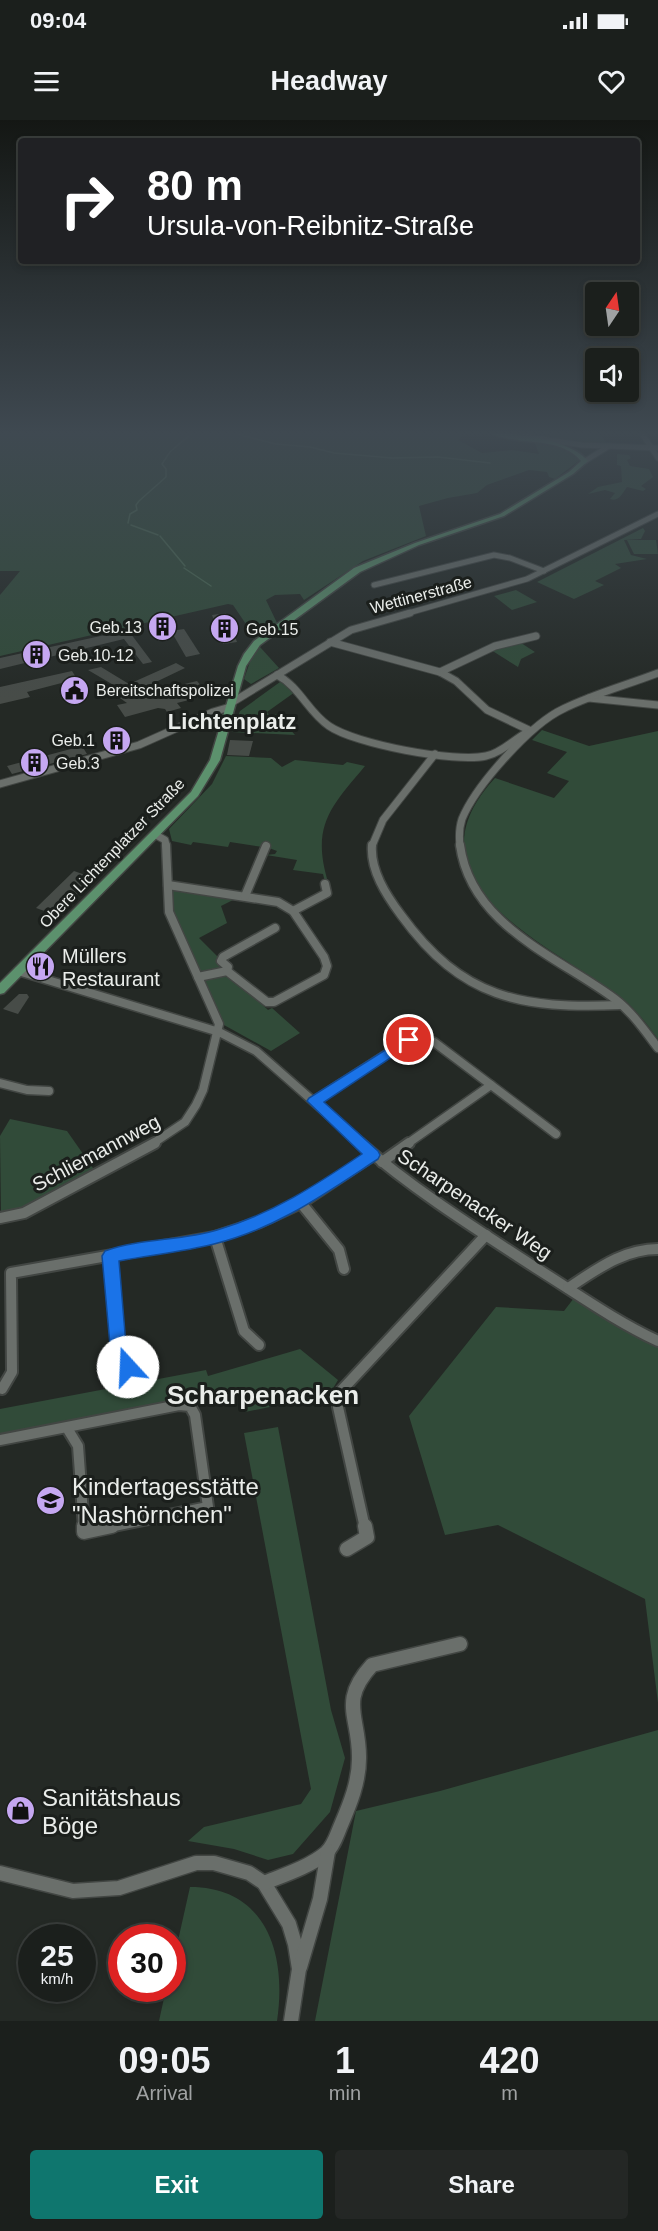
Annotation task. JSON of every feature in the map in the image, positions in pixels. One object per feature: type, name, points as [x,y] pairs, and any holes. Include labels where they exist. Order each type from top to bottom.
[{"type":"main road","name":"Obere Lichtenplatzer Straße","points":[[0,990],[195,794],[215,760],[238,681],[248,654],[256,643],[351,574],[396,552],[480,523]]},
{"type":"street","name":"Wettinerstraße","points":[[0,784],[139,745],[231,705],[330,642],[362,625],[501,588],[544,571],[639,523]]},
{"type":"street","points":[[374,585],[494,555],[510,558],[544,571]]},
{"type":"street","points":[[440,672],[495,646],[536,636]]},
{"type":"street","points":[[330,642],[440,672],[456,681],[487,710],[531,731]]},
{"type":"street","points":[[658,674],[562,709],[531,731],[484,782],[468,806],[459,835],[463,864],[474,889],[496,915],[520,937],[620,1005],[632,1015],[658,1048]]},
{"type":"street","points":[[277,675],[292,682],[329,727],[357,738],[435,754],[484,757],[516,737],[531,731]]},
{"type":"street","points":[[238,681],[246,686],[264,684]]},
{"type":"street","points":[[589,698],[658,705]]},
{"type":"street","points":[[194,721],[226,721]]},
{"type":"street","points":[[435,754],[378,827],[371,847],[372,859],[379,879],[412,930],[453,971],[493,994],[531,1003],[558,1006],[620,1005]]},
{"type":"street","points":[[156,835],[165,840],[172,921],[218,1018],[219,1032]]},
{"type":"street","points":[[244,896],[268,849]]},
{"type":"street","points":[[293,911],[327,893],[325,884]]},
{"type":"street","points":[[168,885],[278,902],[293,911],[324,957],[327,966],[324,975],[274,1002],[267,1002],[227,971],[228,967],[221,961],[223,957],[275,928]]},
{"type":"street","name":"Scharpenacker Weg","points":[[18,971],[219,1032],[256,1051],[382,1162],[486,1235],[630,1328],[658,1341]]},
{"type":"street","points":[[198,977],[227,971]]},
{"type":"street","name":"Schliemannweg","points":[[0,1218],[24,1213],[177,1130],[185,1122],[203,1090],[219,1032]]},
{"type":"street","points":[[314,1101],[414,1037],[434,1042],[556,1134]]},
{"type":"street","points":[[0,1083],[27,1090],[49,1091]]},
{"type":"street","points":[[382,1162],[491,1085]]},
{"type":"street","points":[[2,1389],[12,1372],[11,1273],[215,1237],[260,1222],[301,1203],[373,1155]]},
{"type":"street","points":[[301,1203],[339,1250],[344,1269]]},
{"type":"street","points":[[347,1549],[367,1537],[338,1407],[341,1391],[486,1235]]},
{"type":"street","points":[[215,1237],[244,1331],[259,1346]]},
{"type":"street","points":[[568,1288],[618,1258],[644,1248],[658,1249]]},
{"type":"street","points":[[110,1256],[118,1345],[128,1367]]},
{"type":"street","points":[[0,1440],[179,1405],[190,1406],[195,1415],[207,1507],[84,1532],[78,1446],[67,1428]]},
{"type":"street","points":[[291,2021],[299,1969],[320,1899],[328,1851],[350,1806],[358,1772],[360,1750],[351,1694],[363,1674],[372,1665],[460,1644]]},
{"type":"street","points":[[264,1883],[297,1869],[328,1851]]},
{"type":"street","points":[[0,1873],[55,1888],[99,1890],[119,1888],[196,1863],[214,1863],[242,1870],[264,1883],[289,1924],[299,1969]]},
{"type":"green space","points":[[0,523],[423,523],[426,536],[363,561],[304,600],[300,594],[275,595],[266,600],[277,623],[256,639],[233,605],[228,604],[0,656],[0,595],[20,571],[0,571]]},
{"type":"green space","points":[[643,528],[645,531],[641,539],[624,540],[631,555],[647,559],[615,564],[621,568],[595,581],[604,585],[574,599],[537,582]]},
{"type":"green space","points":[[627,540],[656,540],[658,554],[634,554]]},
{"type":"green space","points":[[516,590],[537,602],[512,610],[494,596]]},
{"type":"green space","points":[[518,641],[535,652],[521,659],[518,667],[491,650]]},
{"type":"green space","points":[[260,647],[279,668],[251,684],[244,679],[251,659]]},
{"type":"green space","points":[[280,682],[288,684],[295,692],[267,712],[270,716],[277,714],[295,735],[232,732],[240,711]]},
{"type":"green space","points":[[542,730],[589,746],[658,731],[658,1039],[640,1015],[618,995],[524,932],[495,907],[474,879],[464,849],[470,815],[495,778],[554,798],[569,781],[547,773],[567,752],[532,740]]},
{"type":"green space","points":[[226,756],[271,758],[282,767],[295,760],[343,765],[347,762],[365,766],[342,793],[327,818],[322,846],[328,882],[325,882],[323,874],[293,870],[297,860],[266,855],[275,854],[277,851],[269,848],[270,844],[265,844],[263,847],[230,842],[228,847],[193,842],[191,845],[172,841],[169,829],[212,784]]},
{"type":"green space","points":[[176,888],[239,897],[221,906],[227,923],[199,938],[218,957],[216,959],[225,968],[202,974],[173,915],[173,890]]},
{"type":"green space","points":[[225,974],[234,978],[268,1010],[272,1008],[300,1033],[271,1051],[224,1025],[204,978]]},
{"type":"green space","points":[[10,1119],[67,1131],[95,1171],[25,1209],[1,1214],[0,1136]]},
{"type":"green space","points":[[574,1298],[658,1345],[658,1703],[645,1599],[498,1525],[445,1535],[409,1416],[496,1307],[564,1311]]},
{"type":"green space","points":[[300,1349],[338,1380],[329,1395],[245,1412],[239,1388],[0,1435],[0,1409],[206,1370],[208,1376]]},
{"type":"green space","points":[[278,1427],[331,1710],[345,1758],[330,1812],[293,1854],[268,1860],[234,1849],[188,1841],[204,1827],[301,1804],[311,1789],[244,1433]]},
{"type":"green space","points":[[658,1730],[658,2021],[315,2021],[356,1811],[440,1791]]},
{"type":"green space","points":[[190,1887],[216,1890],[237,1899],[254,1912],[266,1929],[274,1950],[278,1972],[277,2021],[159,2021],[163,2002],[186,2002],[186,1924],[182,1924]]},
{"type":"building","name":"Geb.15","points":[[226,613],[237,642],[223,644],[212,615]]},
{"type":"building","points":[[184,629],[200,654],[186,657],[171,631]]},
{"type":"building","name":"Geb.10-12","points":[[128,630],[152,662],[143,664],[124,639],[0,669],[0,658]]},
{"type":"building","points":[[176,663],[185,668],[137,691],[138,695],[197,681],[209,695],[177,703],[181,708],[167,712],[165,709],[158,708],[125,717],[117,705],[127,703],[114,694],[122,690],[88,670],[101,667],[129,684]]},
{"type":"building","points":[[72,671],[77,679],[27,692],[30,697],[0,704],[0,687]]},
{"type":"building","points":[[230,740],[253,741],[249,756],[227,755]]},
{"type":"building","name":"Geb.3","points":[[82,746],[87,754],[12,774],[7,766]]},
{"type":"building","points":[[74,871],[94,878],[56,915],[36,908]]},
{"type":"building","points":[[19,994],[27,994],[29,997],[18,1014],[3,1009]]},
{"type":"waterway","points":[[131,525],[158,535]]},
{"type":"waterway","points":[[160,536],[185,566]]},
{"type":"waterway","points":[[184,568],[211,586]]},
{"type":"place","name":"Geb.13","points":[[163,627]]},
{"type":"place","name":"Geb.15","points":[[225,629]]},
{"type":"place","name":"Geb.10-12","points":[[37,655]]},
{"type":"place","name":"Bereitschaftspolizei","points":[[75,690]]},
{"type":"place","name":"Geb.1","points":[[116,740]]},
{"type":"place","name":"Geb.3","points":[[35,763]]},
{"type":"place","name":"Müllers Restaurant","points":[[41,967]]},
{"type":"place","name":"Kindertagesstätte \"Nashörnchen\"","points":[[51,1500]]},
{"type":"place","name":"Sanitätshaus Böge","points":[[21,1811]]},
{"type":"district","name":"Lichtenplatz","points":[[232,721]]},
{"type":"district","name":"Scharpenacken","points":[[263,1395]]},
{"type":"route","points":[[128,1367],[118,1345],[110,1256],[215,1237],[260,1222],[301,1203],[373,1155],[314,1101],[409,1040]]}]
